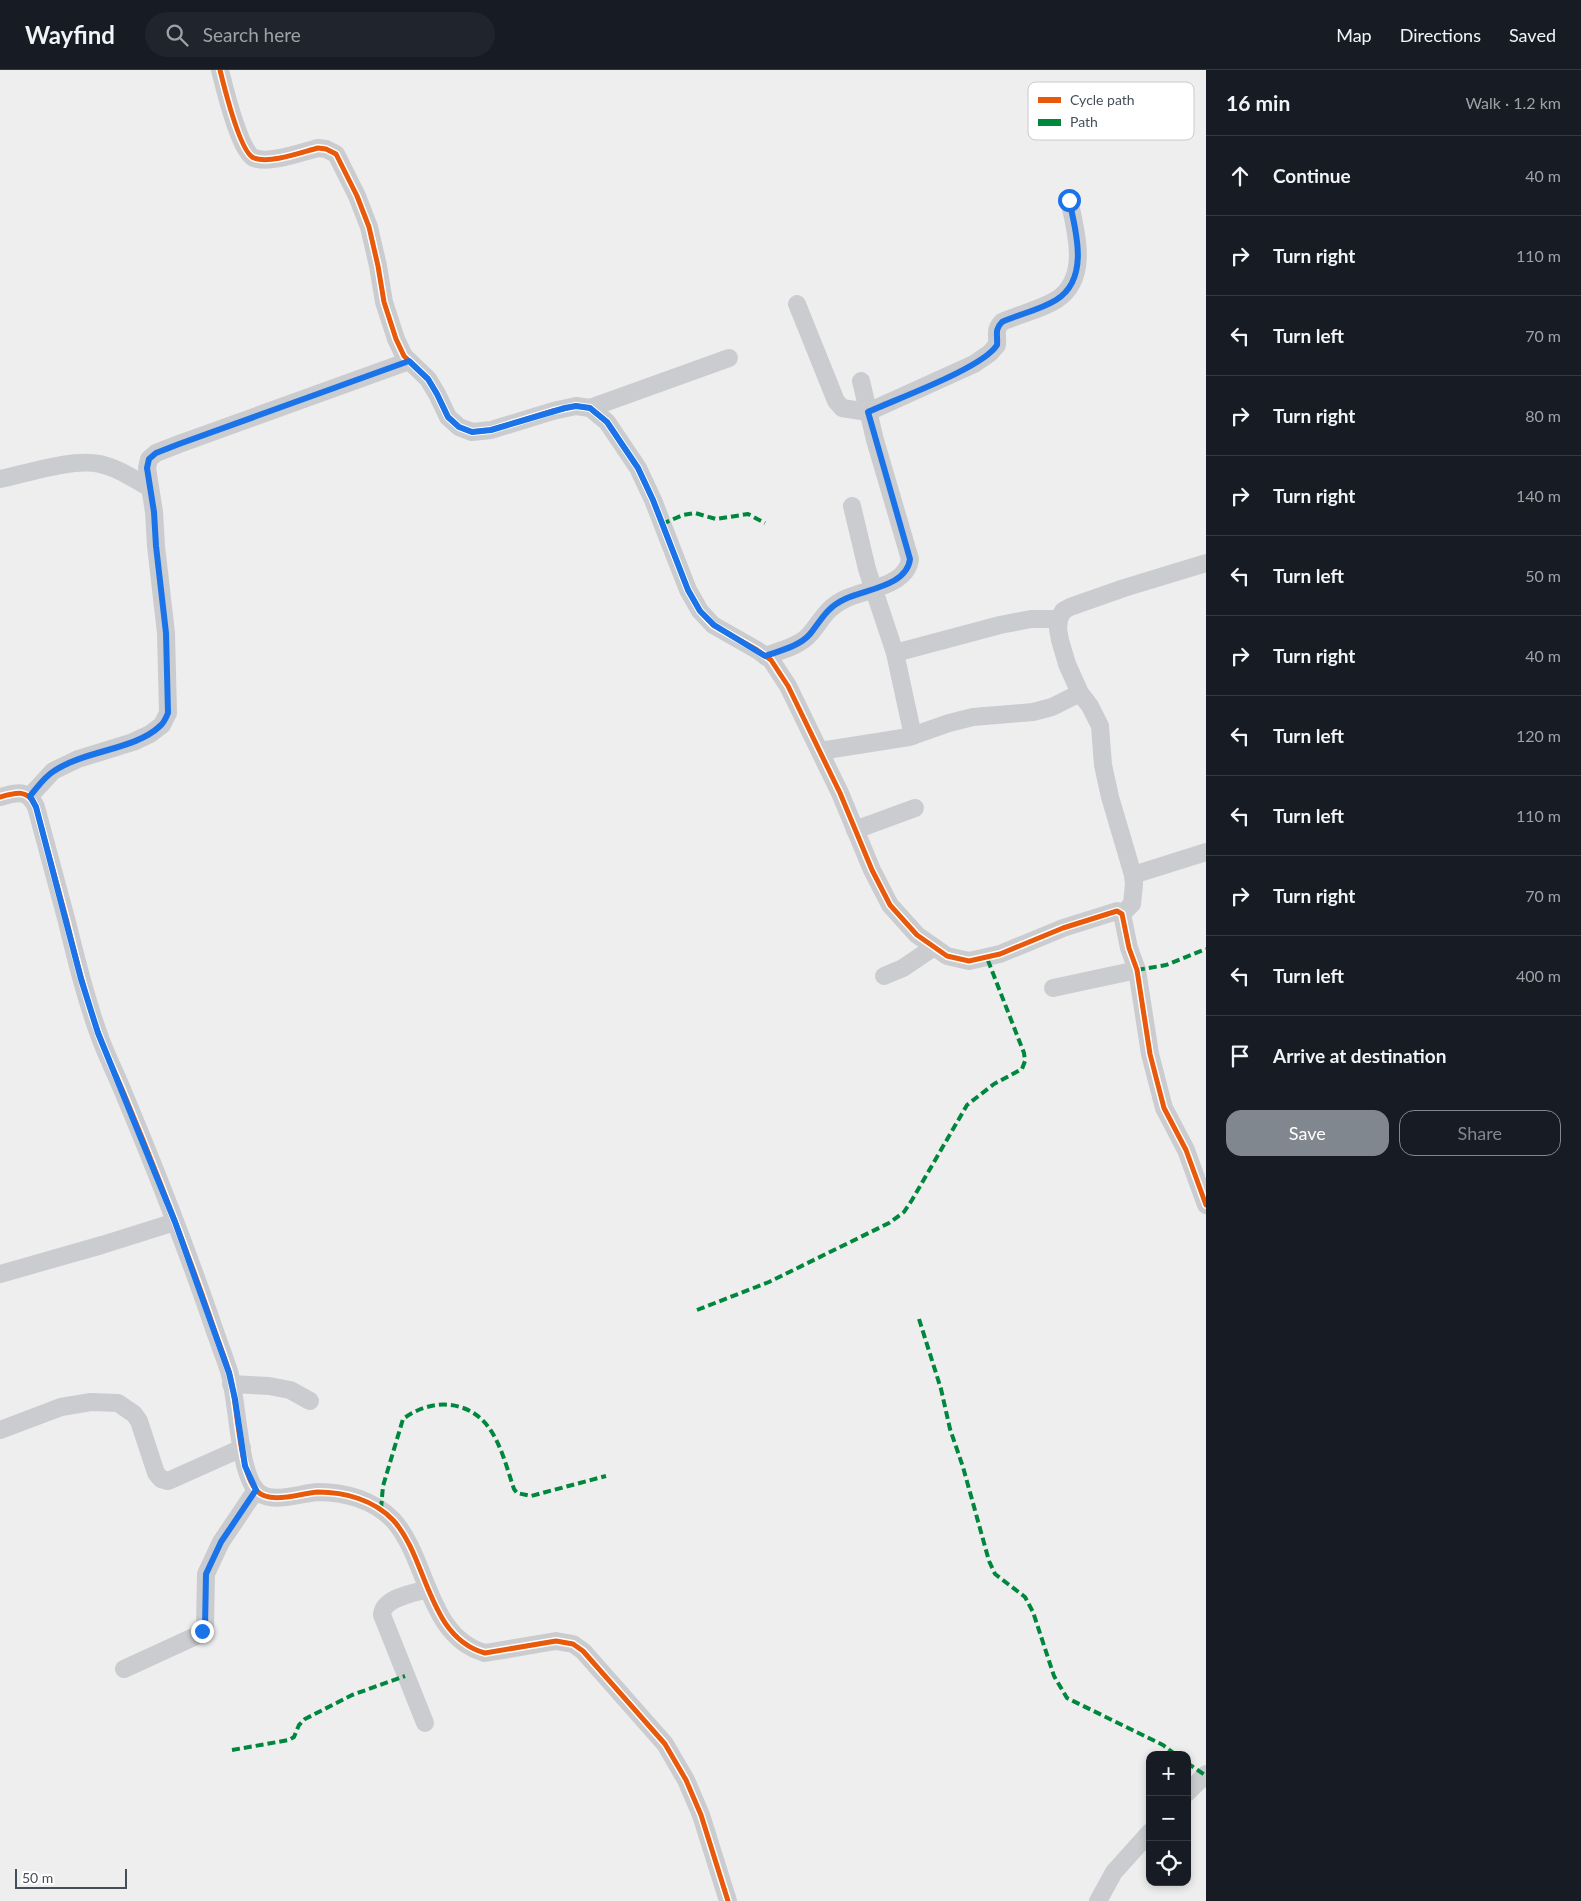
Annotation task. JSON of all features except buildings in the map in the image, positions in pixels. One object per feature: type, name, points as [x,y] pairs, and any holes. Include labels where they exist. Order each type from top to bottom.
[{"type":"street","points":[[220,70],[239,134],[246,151],[252,158],[263,160],[318,148],[326,149],[336,154],[353,187],[369,227],[384,302],[396,339],[404,356],[428,379],[448,417],[459,427],[472,432],[491,430],[565,408],[576,406],[590,408],[729,358]]},
{"type":"street","points":[[797,304],[836,401],[842,408],[868,412],[928,386],[983,359],[997,345],[996,331],[1002,322],[1056,301],[1066,292],[1073,281],[1078,251],[1077,233],[1069,200]]},
{"type":"street","points":[[30,796],[53,771],[78,759],[133,742],[150,734],[162,725],[168,713],[166,633],[154,512],[147,468],[149,459],[156,453],[409,361]]},
{"type":"street","points":[[765,656],[802,641],[809,635],[827,611],[842,600],[901,576],[909,568],[910,559],[861,381]]},
{"type":"street","points":[[590,408],[607,422],[638,468],[653,500],[688,590],[700,611],[714,625],[771,660],[788,686],[820,751],[872,870],[890,904],[917,935],[947,956],[969,961],[1000,954],[1063,928],[1117,911],[1122,914],[1129,948],[1137,970],[1150,1054],[1164,1108],[1186,1150],[1206,1205]]},
{"type":"street","points":[[0,479],[66,464],[100,464],[150,488]]},
{"type":"street","points":[[852,506],[873,588],[895,654],[913,736]]},
{"type":"street","points":[[1122,914],[1132,904],[1133,875],[1110,797],[1100,726],[1090,706],[1080,694],[1062,651],[1058,629],[1059,619],[1063,611],[1070,607],[1206,563]]},
{"type":"street","points":[[895,654],[1000,624],[1031,619],[1059,619]]},
{"type":"street","points":[[820,751],[913,736],[973,717],[1034,712],[1052,707],[1080,694]]},
{"type":"street","points":[[0,797],[23,793],[30,796],[36,807],[81,979],[98,1033],[175,1222],[229,1373],[245,1466],[256,1490],[260,1494],[270,1497],[318,1492],[352,1495],[381,1509],[404,1534],[440,1613],[453,1632],[476,1650],[485,1652],[556,1641],[573,1644],[583,1651],[665,1744],[686,1780],[701,1815],[728,1901]]},
{"type":"street","points":[[855,830],[915,808]]},
{"type":"street","points":[[1133,875],[1206,852]]},
{"type":"street","points":[[884,976],[902,968],[934,947]]},
{"type":"street","points":[[1053,988],[1137,970]]},
{"type":"street","points":[[0,1274],[175,1222]]},
{"type":"street","points":[[231,1384],[269,1386],[290,1390],[310,1401]]},
{"type":"street","points":[[0,1430],[61,1407],[91,1402],[118,1403],[134,1414],[139,1421],[156,1473],[161,1479],[168,1481],[242,1448]]},
{"type":"street","points":[[124,1669],[198,1635],[205,1627],[206,1574],[221,1542],[256,1490]]},
{"type":"street","points":[[425,1723],[382,1614],[384,1607],[390,1602],[428,1589]]},
{"type":"street","points":[[1191,1789],[1206,1774]]},
{"type":"street","points":[[1098,1901],[1114,1872],[1146,1836]]},
{"type":"marked path","points":[[662,524],[683,515],[695,513],[716,519],[748,514],[765,523]]},
{"type":"marked path","points":[[1137,970],[1166,965],[1206,949]]},
{"type":"marked path","points":[[697,1310],[769,1282],[889,1223],[904,1212],[967,1105],[994,1084],[1022,1069],[1025,1061],[1024,1053],[987,958]]},
{"type":"marked path","points":[[919,1319],[941,1389],[950,1429],[963,1467],[989,1561],[995,1574],[1025,1597],[1033,1612],[1054,1676],[1067,1698],[1163,1745],[1171,1751]]},
{"type":"marked path","points":[[381,1509],[383,1486],[403,1419],[419,1410],[438,1405],[450,1405],[465,1409],[477,1415],[486,1425],[500,1448],[517,1493],[531,1496],[606,1476]]},
{"type":"marked path","points":[[232,1750],[289,1740],[294,1737],[299,1725],[305,1719],[352,1695],[405,1676]]},
{"type":"marked path","points":[[1191,1766],[1205,1775]]},
{"type":"cycle path","points":[[220,70],[238,132],[243,144],[254,158],[277,159],[318,148],[326,149],[336,154],[357,196],[369,227],[384,302],[396,339],[404,356],[428,379],[448,417],[459,427],[472,432],[491,430],[576,406],[590,408],[607,422],[638,468],[653,500],[688,590],[700,611],[713,625],[771,660],[788,686],[840,793],[872,870],[890,905],[917,935],[947,956],[969,961],[1000,954],[1063,928],[1117,911],[1122,914],[1129,948],[1137,970],[1150,1054],[1164,1108],[1186,1150],[1206,1205]]},
{"type":"cycle path","points":[[0,797],[21,793],[29,797],[36,807],[93,1018],[169,1205],[227,1364],[232,1384],[242,1452],[246,1468],[257,1491],[263,1495],[278,1498],[328,1492],[358,1498],[377,1507],[393,1520],[405,1536],[440,1614],[451,1631],[466,1644],[485,1653],[556,1641],[573,1644],[583,1651],[665,1744],[686,1780],[701,1815],[728,1901]]},
{"type":"route","points":[[202,1631],[205,1627],[206,1574],[221,1542],[256,1490],[245,1466],[235,1399],[229,1373],[175,1222],[124,1092],[98,1033],[81,979],[36,807],[30,796],[53,771],[78,759],[133,742],[150,734],[162,725],[168,713],[166,633],[154,512],[147,468],[149,459],[156,453],[179,444],[214,433],[409,361],[428,379],[448,417],[459,427],[472,432],[491,430],[565,408],[576,406],[590,408],[607,422],[638,468],[653,500],[688,590],[700,611],[714,625],[765,656],[802,641],[809,635],[827,611],[842,600],[886,584],[901,576],[909,568],[910,559],[868,412],[928,386],[983,359],[997,345],[996,331],[1002,322],[1013,316],[1056,301],[1066,292],[1073,281],[1078,251],[1077,233],[1069,200]]}]
